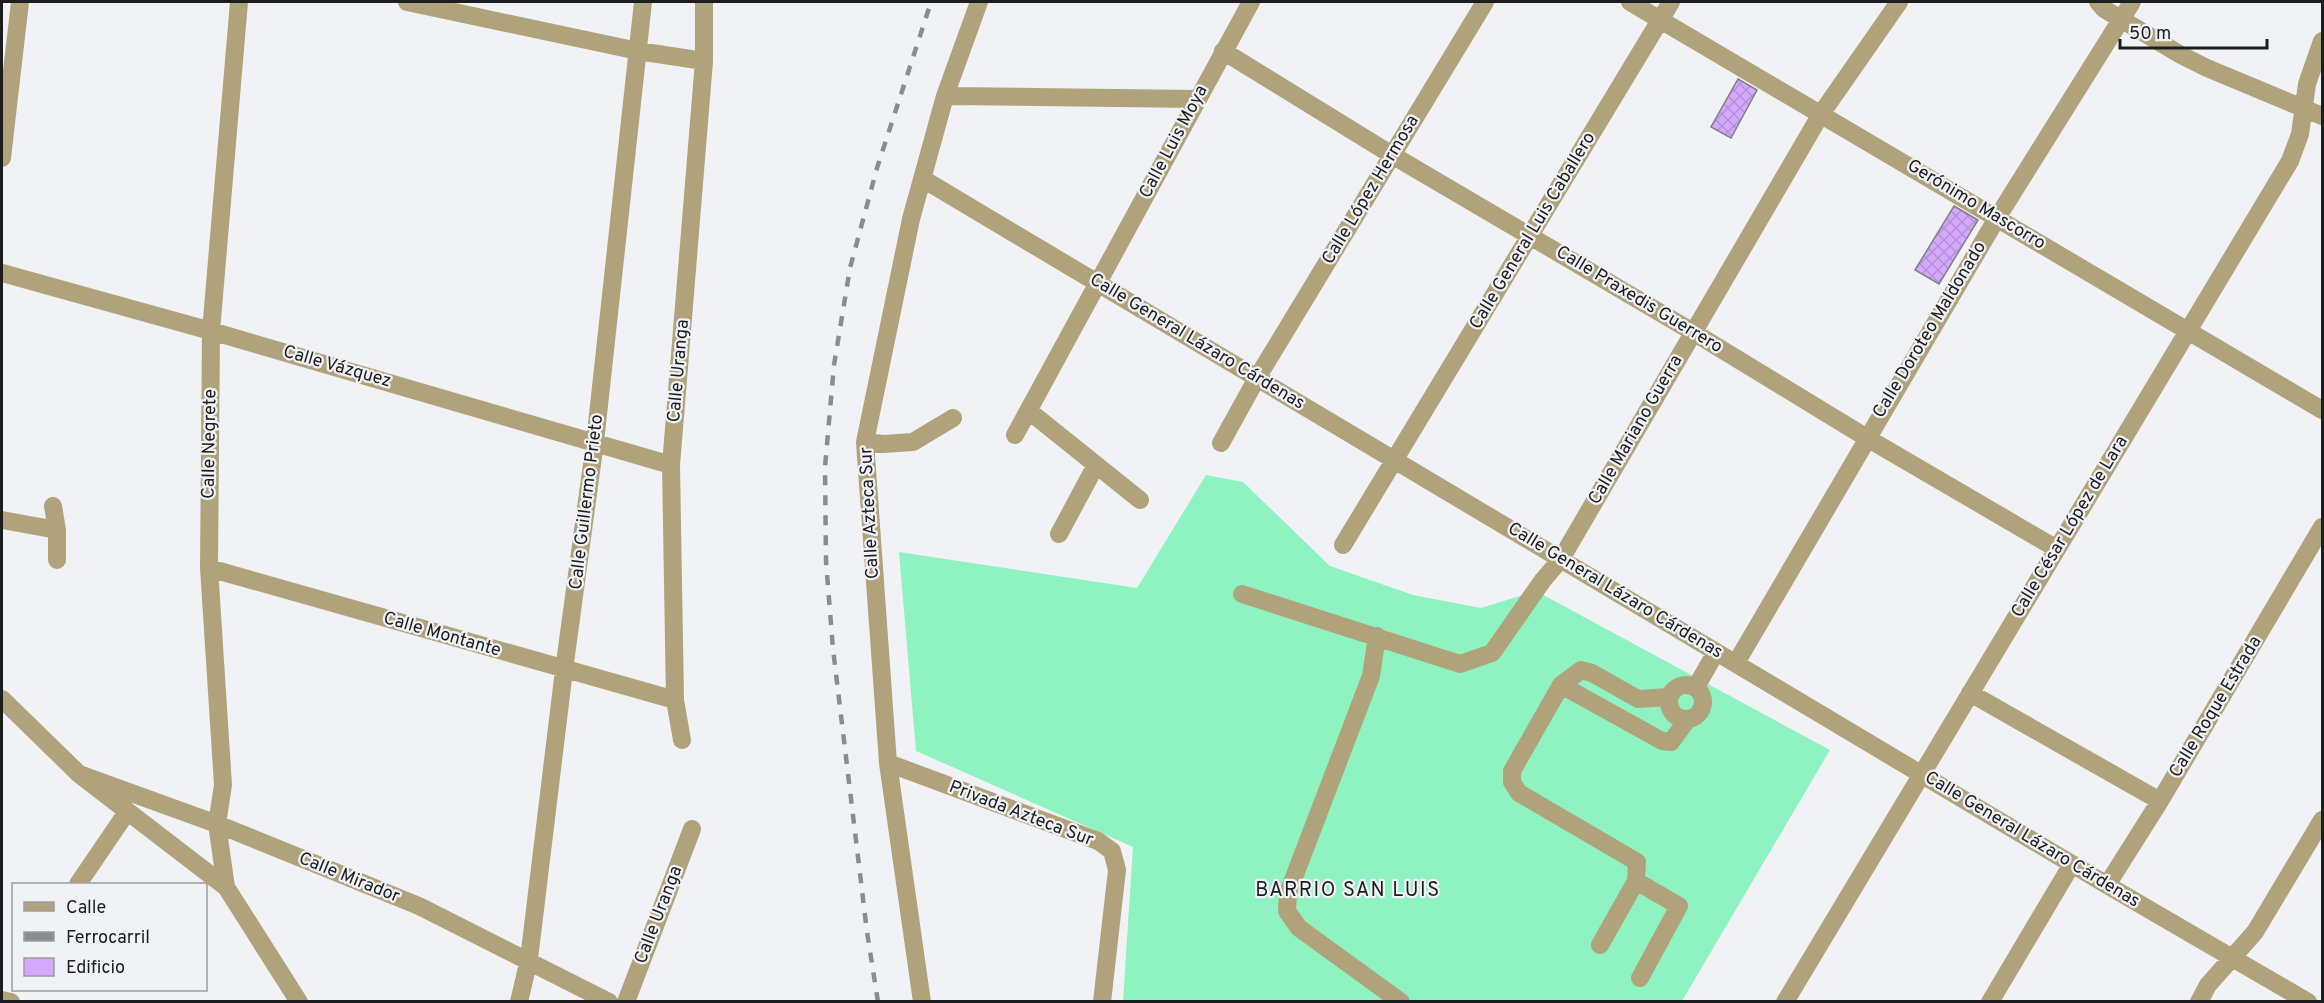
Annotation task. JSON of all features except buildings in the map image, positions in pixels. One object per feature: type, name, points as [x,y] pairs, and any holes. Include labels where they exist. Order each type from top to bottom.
[{"type":"street","points":[[2,158],[20,2]]},
{"type":"street","name":"Calle Negrete","points":[[226,887],[217,824],[223,784],[209,568],[211,331],[239,2]]},
{"type":"street","points":[[407,2],[638,51],[704,61]]},
{"type":"street","name":"Calle Guillermo Prieto","points":[[519,1002],[529,960],[564,670],[595,442],[643,2]]},
{"type":"street","name":"Calle Uranga","points":[[682,740],[675,700],[671,465],[704,61],[704,2]]},
{"type":"street","name":"Calle Azteca Sur","points":[[922,1002],[888,764],[865,442],[911,219],[945,96],[980,2]]},
{"type":"street","name":"Calle Luis Moya","points":[[1015,435],[1251,2]]},
{"type":"street","name":"Calle López Hermosa","points":[[1221,443],[1257,378],[1485,2]]},
{"type":"street","name":"Gerónimo Mascorro","points":[[1630,2],[2322,410]]},
{"type":"street","name":"Calle General Luis Caballero","points":[[1343,545],[1671,2]]},
{"type":"street","name":"Calle Mariano Guerra","points":[[1242,594],[1460,664],[1492,653],[1543,580],[1561,559],[1821,114],[1899,2]]},
{"type":"street","points":[[2098,2],[2104,9],[2181,55],[2322,116]]},
{"type":"street","name":"Calle Doroteo Maldonado","points":[[1736,663],[1997,218],[2132,2]]},
{"type":"street","name":"Calle César López de Lara","points":[[1785,1002],[2290,161],[2300,134],[2307,84],[2322,41]]},
{"type":"street","name":"Calle Praxedis Guerrero","points":[[1223,51],[1392,155],[2056,549]]},
{"type":"street","points":[[945,96],[1197,99]]},
{"type":"street","name":"Calle General Lázaro Cárdenas","points":[[923,179],[2107,885],[2308,1002]]},
{"type":"street","name":"Calle Vázquez","points":[[2,273],[211,331],[671,465]]},
{"type":"street","points":[[1029,411],[1140,500]]},
{"type":"street","points":[[865,442],[884,444],[913,442],[953,418]]},
{"type":"street","points":[[1059,534],[1096,465]]},
{"type":"street","points":[[53,506],[57,530],[57,560]]},
{"type":"street","points":[[2,520],[57,530]]},
{"type":"street","name":"Calle Roque Estrada","points":[[2107,885],[2160,801],[2322,527]]},
{"type":"street","name":"Calle Montante","points":[[209,568],[675,700]]},
{"type":"street","points":[[1377,636],[1371,676],[1288,893],[1287,911],[1299,928],[1401,1002]]},
{"type":"street","points":[[1696,687],[1716,652]]},
{"type":"street","points":[[1600,945],[1636,881],[1637,862],[1518,793],[1512,782],[1512,771],[1561,685],[1581,670],[1592,673],[1638,699],[1669,697]]},
{"type":"street","points":[[1561,685],[1662,741],[1671,742],[1687,720],[1697,716],[1703,707],[1703,696],[1696,687],[1685,685],[1675,688],[1669,697],[1669,708],[1676,717],[1687,720]]},
{"type":"street","points":[[1970,693],[2160,801]]},
{"type":"street","points":[[2,699],[79,774],[226,887],[299,1002]]},
{"type":"street","name":"Privada Azteca Sur","points":[[888,764],[1098,841],[1112,851],[1117,870],[1102,1002]]},
{"type":"street","name":"Calle Mirador","points":[[79,774],[217,824],[419,906],[609,1002]]},
{"type":"street","points":[[79,883],[127,812]]},
{"type":"street","points":[[2199,1002],[2208,985],[2255,932],[2322,820]]},
{"type":"street","name":"Calle Uranga","points":[[626,1002],[692,829]]},
{"type":"street","points":[[1990,1002],[2072,864]]},
{"type":"street","points":[[1636,881],[1679,906],[1641,978]]},
{"type":"street","points":[[2,1000],[11,1002]]},
{"type":"green space","points":[[1206,475],[1243,482],[1330,566],[1413,595],[1481,608],[1536,591],[1830,750],[1682,1001],[1123,1001],[1133,847],[916,751],[899,552],[1137,588]]},
{"type":"railway","points":[[878,1002],[867,932],[833,649],[826,561],[825,467],[834,365],[850,268],[877,168],[931,2]]},
{"type":"district","name":"BARRIO SAN LUIS","points":[[1348,891]]}]
